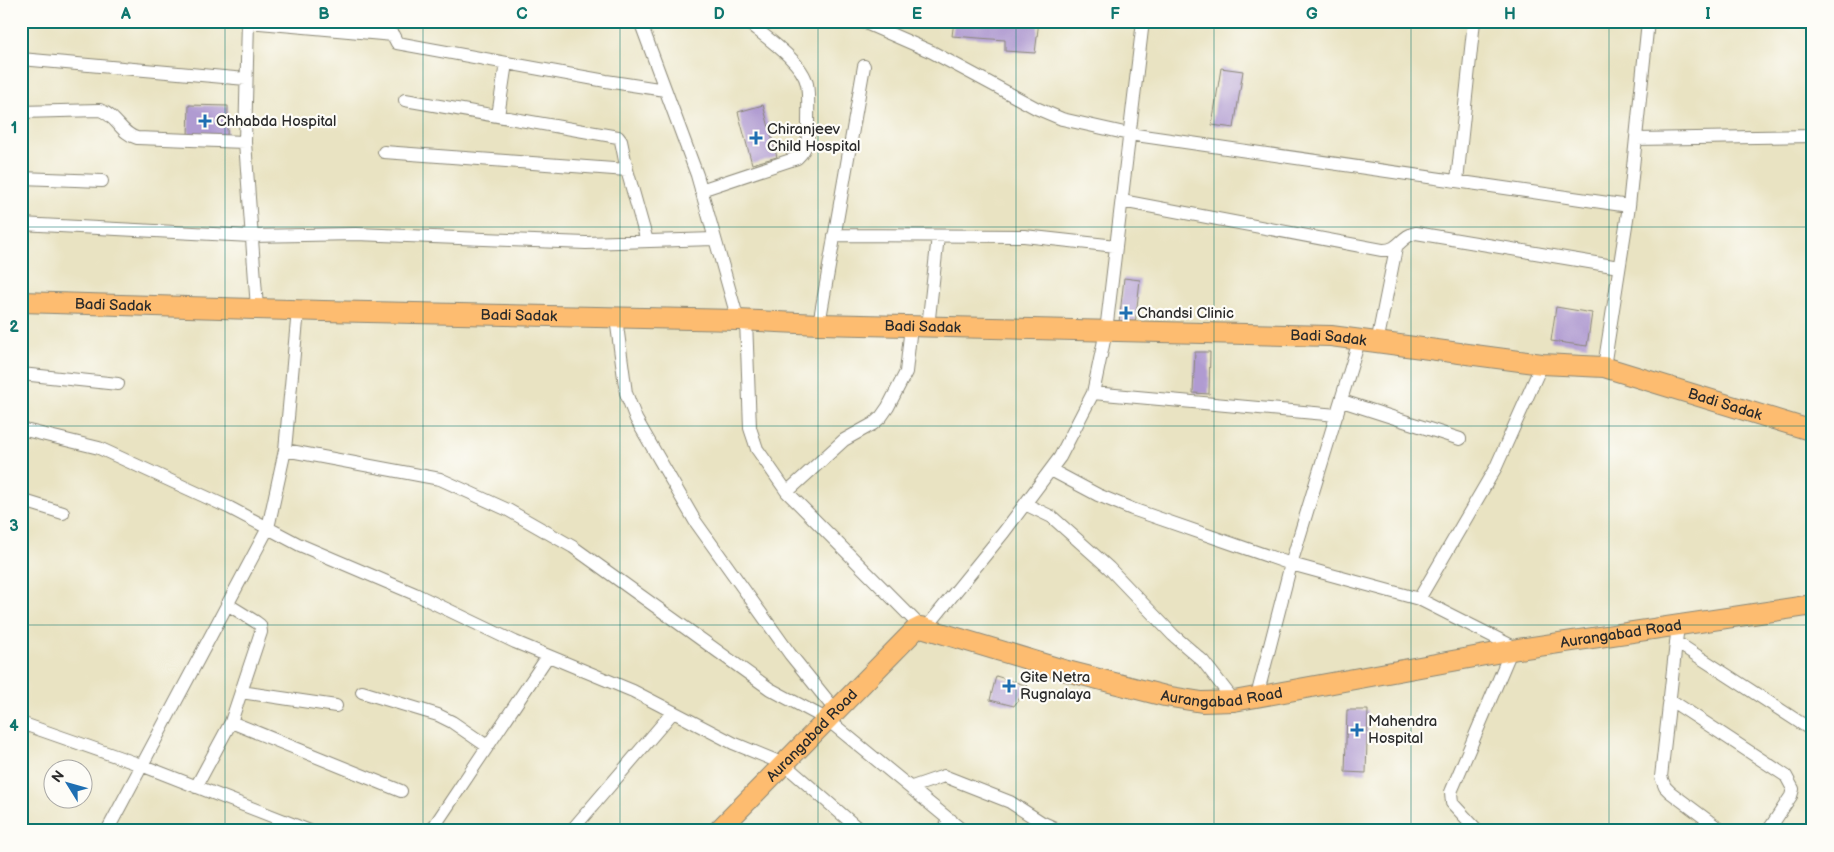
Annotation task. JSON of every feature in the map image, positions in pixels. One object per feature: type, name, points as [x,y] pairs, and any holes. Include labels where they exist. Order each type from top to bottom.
[{"type":"main road","name":"Badi Sadak","points":[[21,302],[1331,336],[1542,364],[1604,367],[1813,432]]},
{"type":"main road","name":"Aurangabad Road","points":[[718,831],[916,630],[924,627],[1067,671],[1165,696],[1202,702],[1234,701],[1514,650],[1677,633],[1813,605]]},
{"type":"street","points":[[640,21],[701,190],[714,239],[742,320],[752,439],[763,460],[787,492],[924,627],[1051,470],[1094,393],[1106,331],[1143,21]]},
{"type":"street","points":[[701,190],[797,158],[808,141],[808,93],[804,77],[795,63],[746,21]]},
{"type":"street","points":[[861,21],[932,52],[1031,105],[1074,123],[1129,134],[1629,206]]},
{"type":"street","points":[[1457,181],[1474,21]]},
{"type":"street","points":[[1604,367],[1629,206],[1648,21]]},
{"type":"street","points":[[256,308],[245,142],[248,22],[393,35],[397,43],[666,90]]},
{"type":"street","points":[[21,59],[246,79]]},
{"type":"street","points":[[498,116],[506,63]]},
{"type":"street","points":[[819,324],[864,66]]},
{"type":"street","points":[[405,100],[618,137],[621,141],[647,241]]},
{"type":"street","points":[[21,112],[100,110],[112,115],[127,133],[137,138],[245,142]]},
{"type":"street","points":[[1636,139],[1813,136]]},
{"type":"street","points":[[384,152],[627,170]]},
{"type":"street","points":[[21,178],[102,181]]},
{"type":"street","points":[[1122,200],[1382,250],[1396,248]]},
{"type":"street","points":[[21,224],[251,236],[356,234],[586,243],[714,239]]},
{"type":"street","points":[[1257,696],[1291,564],[1337,415],[1368,342],[1396,248],[1408,236],[1416,233],[1620,267]]},
{"type":"street","points":[[834,235],[1024,236],[1116,246]]},
{"type":"street","points":[[787,492],[844,440],[873,424],[888,408],[906,372],[920,326],[938,236]]},
{"type":"street","points":[[107,831],[268,528],[285,450],[298,310]]},
{"type":"street","points":[[616,318],[626,393],[636,419],[695,521],[832,715],[964,831]]},
{"type":"street","points":[[1419,599],[1496,468],[1542,364]]},
{"type":"street","points":[[21,374],[118,384]]},
{"type":"street","points":[[1094,393],[1337,415]]},
{"type":"street","points":[[1342,401],[1460,439]]},
{"type":"street","points":[[21,429],[99,448],[230,508],[300,545],[416,594],[515,642],[633,691],[733,742],[784,764],[861,831]]},
{"type":"street","points":[[285,450],[440,479],[508,510],[573,547],[770,689],[832,715]]},
{"type":"street","points":[[1051,470],[1112,502],[1291,564],[1419,599],[1514,650],[1451,792],[1452,803],[1478,831]]},
{"type":"street","points":[[21,500],[63,513]]},
{"type":"street","points":[[1025,504],[1052,517],[1109,568],[1202,661],[1234,701]]},
{"type":"street","points":[[196,787],[231,722],[260,632],[260,625],[227,604]]},
{"type":"street","points":[[1722,831],[1670,792],[1662,782],[1660,770],[1677,633],[1813,732]]},
{"type":"street","points":[[431,831],[548,656]]},
{"type":"street","points":[[241,692],[336,706]]},
{"type":"street","points":[[362,692],[438,715],[452,722],[487,746]]},
{"type":"street","points":[[1669,699],[1786,776],[1793,790],[1768,831]]},
{"type":"street","points":[[571,831],[673,712]]},
{"type":"street","points":[[231,722],[401,791]]},
{"type":"street","points":[[21,723],[141,765],[310,831]]},
{"type":"street","points":[[912,787],[944,776],[1010,802],[1041,822],[1061,831]]},
{"type":"street","points":[[942,831],[951,820]]},
{"type":"building","points":[[954,21],[1039,21],[1035,53],[1005,51],[1005,40],[952,36]]},
{"type":"building","points":[[1221,68],[1243,71],[1234,128],[1212,125]]},
{"type":"building","points":[[189,105],[228,106],[227,137],[188,136]]},
{"type":"building","points":[[763,105],[777,157],[752,164],[738,112]]},
{"type":"building","points":[[1124,278],[1140,280],[1135,325],[1119,323]]},
{"type":"building","points":[[1556,307],[1592,313],[1587,346],[1551,341]]},
{"type":"building","points":[[1195,352],[1210,352],[1209,394],[1193,393]]},
{"type":"building","points":[[996,676],[1028,686],[1014,706],[990,700]]},
{"type":"building","points":[[1347,710],[1368,710],[1366,773],[1345,772]]},
{"type":"place","name":"Chhabda Hospital","points":[[205,121]]},
{"type":"place","name":"Chiranjeev Child Hospital","points":[[756,138]]},
{"type":"place","name":"Chandsi Clinic","points":[[1126,313]]},
{"type":"place","name":"Gite Netra Rugnalaya","points":[[1009,686]]},
{"type":"place","name":"Mahendra Hospital","points":[[1357,730]]}]
